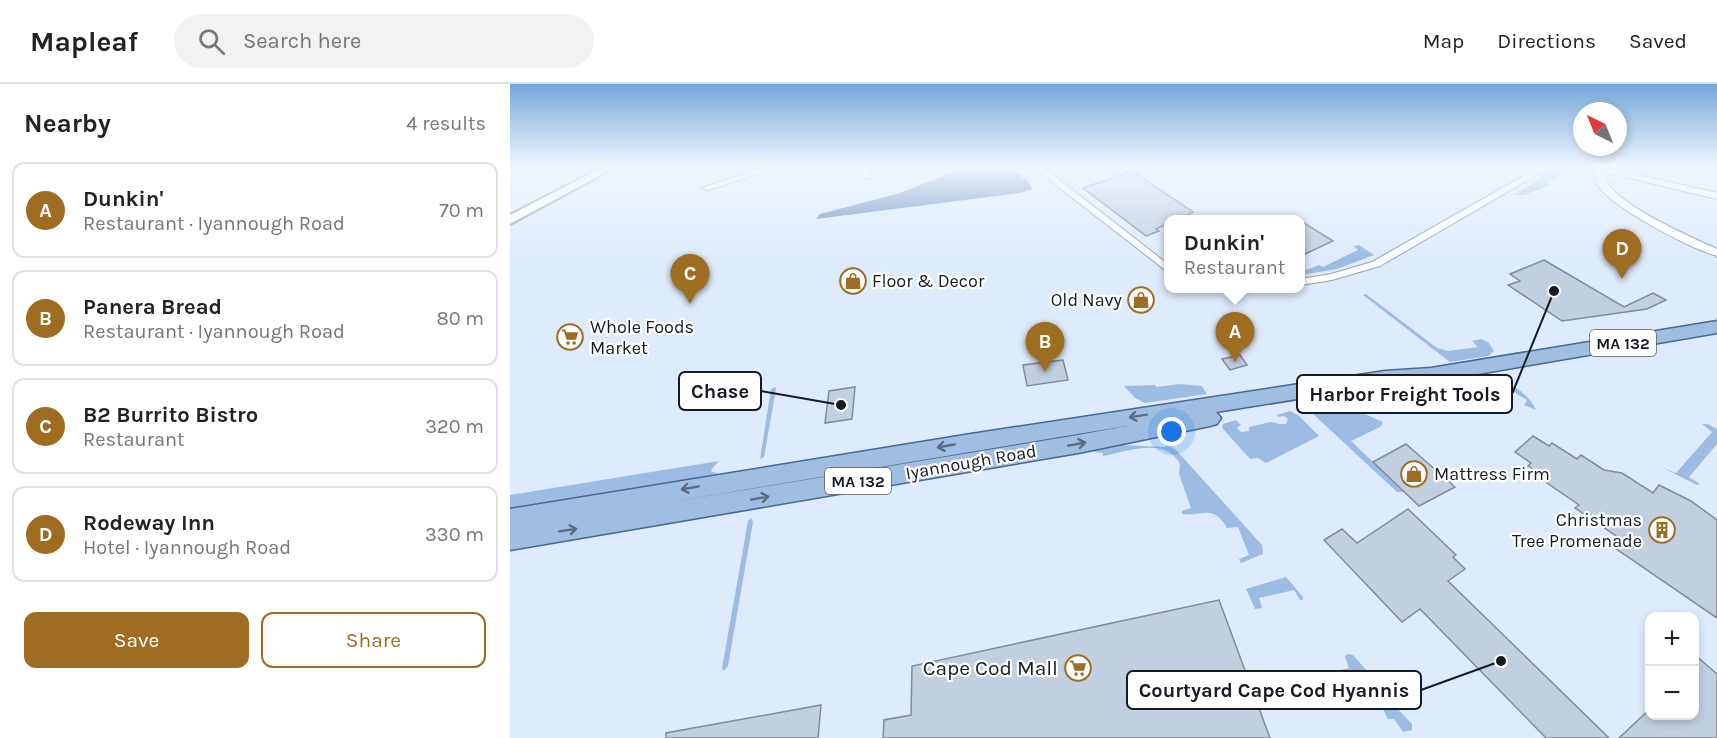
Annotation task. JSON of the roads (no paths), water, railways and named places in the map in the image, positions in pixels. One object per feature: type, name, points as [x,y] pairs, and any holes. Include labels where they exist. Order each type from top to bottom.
[{"type":"main road","name":"Iyannough Road","points":[[510,539],[1078,444],[1390,386],[1431,375],[1717,327]]},
{"type":"main road","name":"Iyannough Road","points":[[510,519],[1124,418],[1385,378],[1431,375]]},
{"type":"street","points":[[510,220],[553,198]]},
{"type":"street","points":[[1076,198],[1164,266]]},
{"type":"street","points":[[1305,281],[1347,273],[1389,258],[1493,198]]},
{"type":"street","points":[[1615,198],[1717,253]]},
{"type":"place","name":"Rodeway Inn","points":[[1622,279]]},
{"type":"place","name":"Floor & Decor","points":[[853,281]]},
{"type":"place","name":"Harbor Freight Tools","points":[[1554,291]]},
{"type":"place","name":"Old Navy","points":[[1141,300]]},
{"type":"place","name":"B2 Burrito Bistro","points":[[690,304]]},
{"type":"place","name":"Whole Foods Market","points":[[570,337]]},
{"type":"place","name":"Dunkin'","points":[[1235,362]]},
{"type":"place","name":"Panera Bread","points":[[1045,372]]},
{"type":"place","name":"Chase","points":[[841,405]]},
{"type":"place","name":"Mattress Firm","points":[[1414,474]]},
{"type":"place","name":"Christmas Tree Promenade","points":[[1662,530]]},
{"type":"place","name":"Courtyard Cape Cod Hyannis","points":[[1501,661]]},
{"type":"place","name":"Cape Cod Mall","points":[[1078,668]]}]
